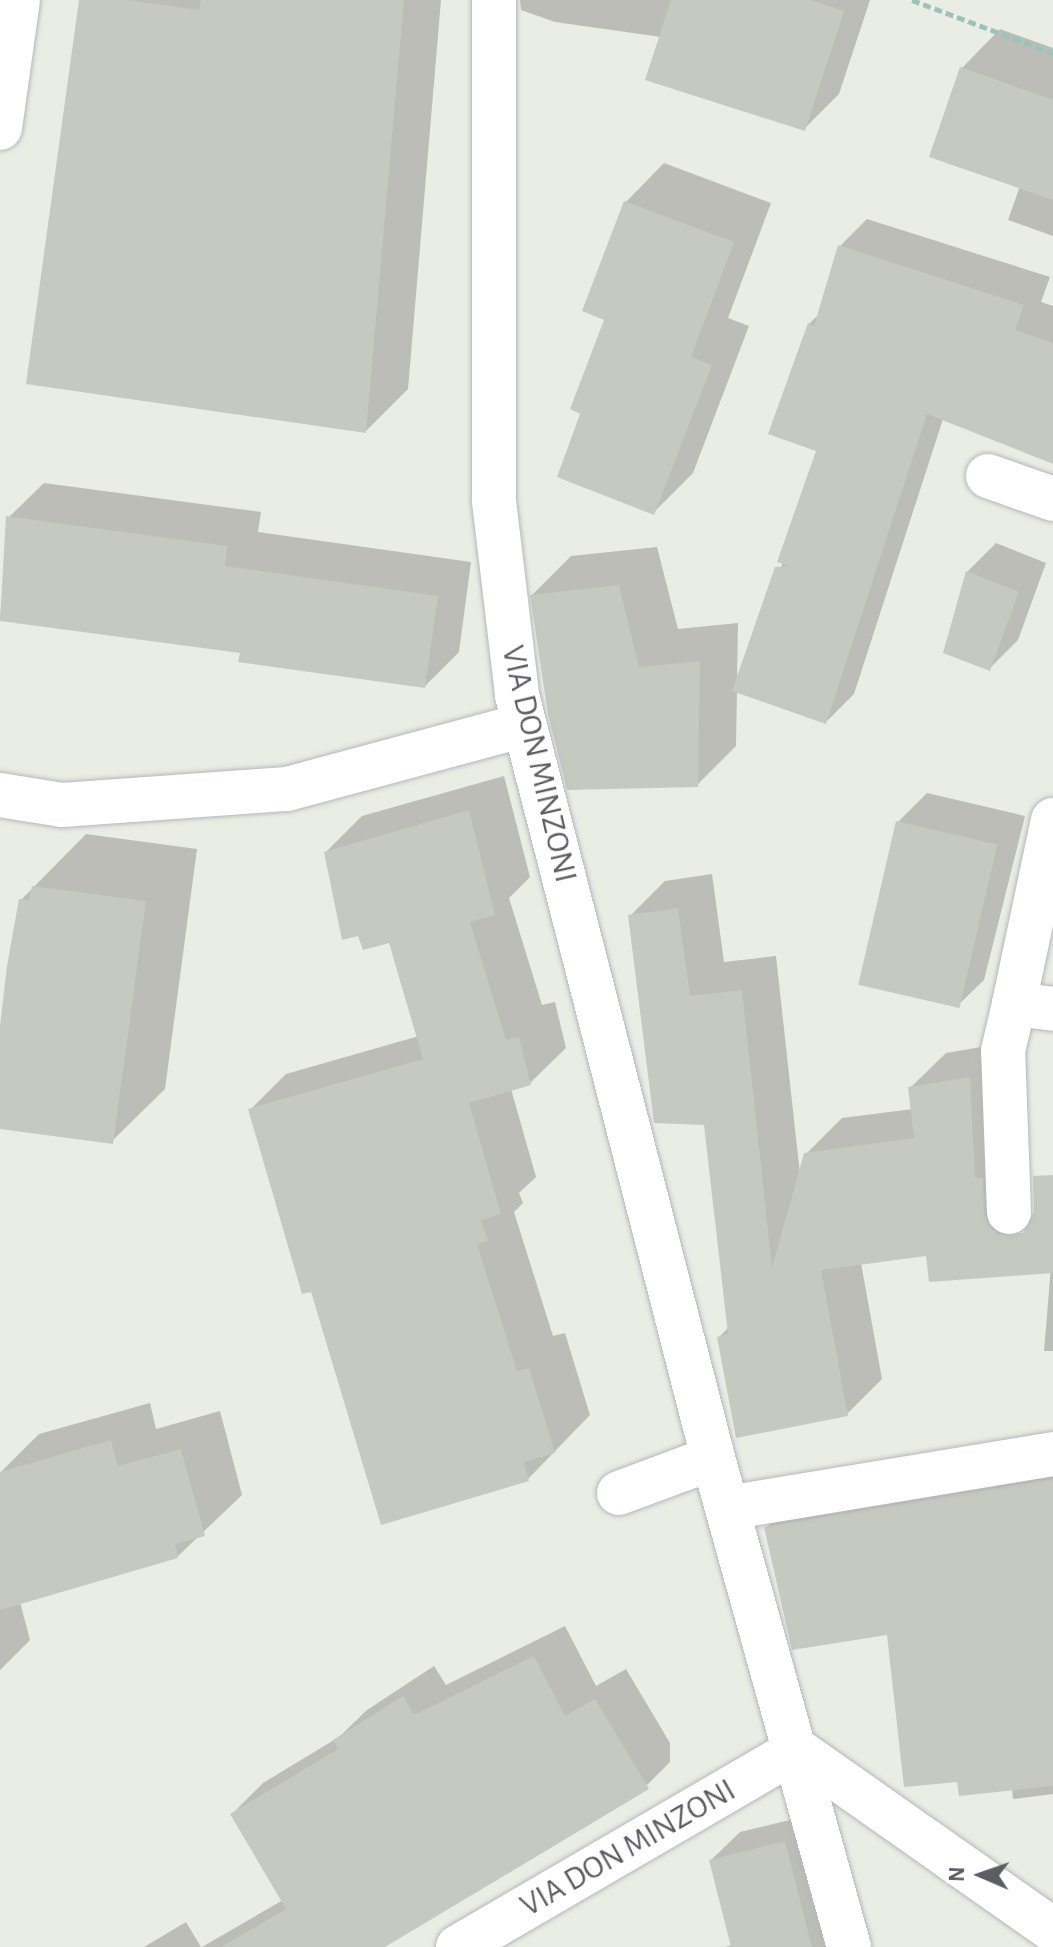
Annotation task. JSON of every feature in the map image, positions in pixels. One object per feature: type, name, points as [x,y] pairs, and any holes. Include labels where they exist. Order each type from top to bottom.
[{"type":"street","points":[[0,128],[18,0]]},
{"type":"street","name":"VIA DON MINZONI","points":[[494,0],[494,501],[521,710],[713,1458],[797,1750],[849,1947]]},
{"type":"street","points":[[988,476],[1053,499]]},
{"type":"street","points":[[0,795],[62,805],[287,789],[521,710]]},
{"type":"street","points":[[1009,1212],[1003,1051],[1034,1006],[1053,820]]},
{"type":"street","points":[[727,1508],[1053,1454]]},
{"type":"street","points":[[619,1493],[713,1458]]},
{"type":"street","points":[[797,1750],[1053,1930]]},
{"type":"street","name":"VIA DON MINZONI","points":[[458,1947],[797,1750]]},
{"type":"path","points":[[912,0],[1053,53]]},
{"type":"building","points":[[79,0],[127,0],[199,10],[201,0],[404,0],[366,433],[26,384]]},
{"type":"building","points":[[671,0],[811,0],[844,11],[805,131],[645,80]]},
{"type":"building","points":[[960,67],[1053,100],[1053,200],[929,157]]},
{"type":"building","points":[[624,201],[734,242],[691,357],[712,365],[654,515],[557,477],[580,414],[570,409],[604,320],[582,311]]},
{"type":"building","points":[[838,245],[1024,305],[1015,330],[1053,343],[1053,464],[927,414],[826,724],[732,691],[775,567],[789,566],[777,562],[816,451],[768,434],[808,323],[814,326]]},
{"type":"building","points":[[6,516],[227,546],[225,566],[438,596],[425,688],[238,662],[240,653],[0,621]]},
{"type":"building","points":[[966,571],[1019,592],[990,671],[943,653]]},
{"type":"building","points":[[619,585],[639,667],[700,661],[698,787],[567,790],[548,714],[530,595]]},
{"type":"building","points":[[469,810],[495,915],[470,922],[506,1040],[519,1037],[531,1085],[469,1103],[501,1214],[481,1220],[488,1241],[477,1244],[517,1371],[529,1368],[555,1453],[524,1462],[529,1481],[381,1525],[311,1292],[302,1294],[248,1109],[423,1059],[389,943],[363,950],[358,936],[342,940],[324,852]]},
{"type":"building","points":[[896,821],[997,844],[960,1008],[858,985]]},
{"type":"building","points":[[32,886],[146,901],[113,1144],[0,1129],[0,1026],[7,966],[19,899],[29,900]]},
{"type":"building","points":[[678,908],[690,996],[742,990],[772,1268],[804,1153],[914,1138],[908,1087],[970,1077],[975,1178],[983,1178],[984,1214],[997,1234],[1023,1233],[1034,1212],[1033,1176],[1053,1175],[1053,1273],[929,1282],[926,1256],[821,1270],[848,1416],[736,1438],[717,1337],[728,1334],[704,1125],[654,1123],[628,915]]},
{"type":"building","points":[[111,1440],[118,1466],[181,1449],[205,1536],[175,1544],[178,1558],[0,1610],[0,1472]]},
{"type":"building","points":[[1053,1479],[1053,1786],[959,1796],[957,1782],[904,1787],[887,1635],[792,1650],[764,1527]]},
{"type":"building","points":[[534,1656],[565,1716],[595,1699],[649,1789],[385,1947],[221,1947],[286,1909],[230,1814],[338,1749],[333,1740],[403,1696],[414,1715]]},
{"type":"building","points":[[785,1841],[812,1947],[731,1947],[709,1860]]}]
